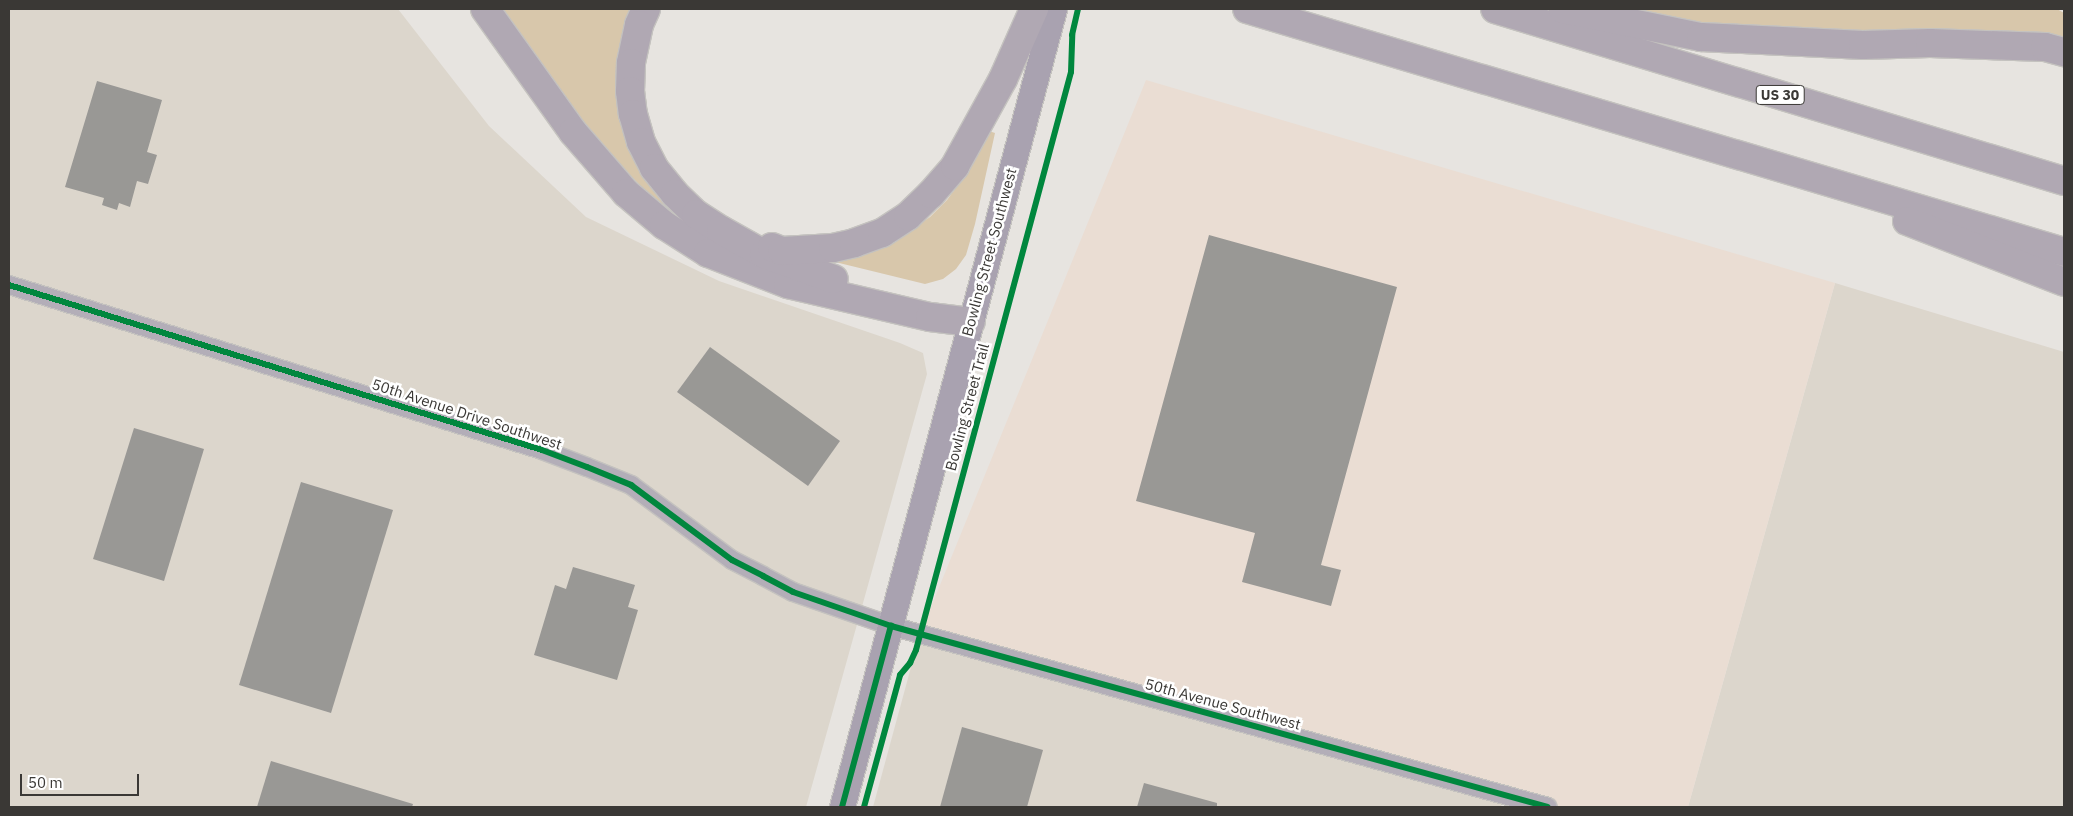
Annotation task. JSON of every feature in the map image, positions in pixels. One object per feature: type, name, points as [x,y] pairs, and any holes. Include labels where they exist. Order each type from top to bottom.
[{"type":"highway","points":[[485,9],[573,132],[626,194],[664,225],[693,244],[708,253],[788,284],[930,317],[971,322]]},
{"type":"highway","points":[[646,9],[639,25],[631,63],[633,114],[641,142],[654,168],[675,194],[696,214],[764,254],[833,278],[934,305],[971,322]]},
{"type":"highway","points":[[1247,9],[2064,252]]},
{"type":"highway","name":"US 30","points":[[1495,9],[2064,181]]},
{"type":"highway","points":[[1563,9],[1701,37],[1863,45],[1930,43],[2045,47],[2064,52]]},
{"type":"highway","points":[[721,230],[782,251],[833,248],[882,233],[908,216],[931,194],[955,166],[1043,11]]},
{"type":"highway","points":[[1750,158],[2064,282]]},
{"type":"main road","name":"Bowling Street Southwest","points":[[842,807],[971,322],[1043,11]]},
{"type":"street","name":"50th Avenue Drive Southwest","points":[[9,285],[542,450],[579,464],[631,485],[732,560],[793,592],[891,626]]},
{"type":"street","name":"50th Avenue Southwest","points":[[891,626],[1548,807]]},
{"type":"shaded area","points":[[9,9],[398,9],[489,126],[586,217],[719,281],[900,343],[923,353],[927,374],[806,807],[9,807]]},
{"type":"shaded area","points":[[501,9],[631,9],[622,33],[619,98],[684,221],[643,189],[592,133],[548,77]]},
{"type":"shaded area","points":[[1604,9],[2057,9],[2064,13],[2064,41],[1926,32],[1742,29]]},
{"type":"shaded area","points":[[1146,80],[1835,283],[1688,807],[1548,807],[920,634]]},
{"type":"shaded area","points":[[989,131],[995,133],[975,224],[966,255],[956,269],[943,279],[925,284],[831,261],[889,244],[930,217],[947,200],[969,170]]},
{"type":"shaded area","points":[[1835,283],[2064,352],[2064,807],[1688,807]]},
{"type":"shaded area","points":[[920,634],[1504,795],[1501,807],[873,807]]},
{"type":"building","points":[[97,81],[162,100],[147,152],[157,155],[148,184],[137,181],[130,207],[119,203],[117,210],[102,205],[104,198],[65,187]]},
{"type":"building","points":[[1209,235],[1397,287],[1321,565],[1341,570],[1331,606],[1242,582],[1255,533],[1136,501]]},
{"type":"building","points":[[710,347],[840,441],[808,486],[677,392]]},
{"type":"building","points":[[134,428],[204,449],[164,581],[93,559]]},
{"type":"building","points":[[301,482],[393,510],[331,713],[239,685]]},
{"type":"building","points":[[573,567],[635,585],[628,607],[638,610],[617,680],[534,655],[555,585],[566,589]]},
{"type":"building","points":[[962,727],[1043,750],[1027,807],[940,807]]},
{"type":"building","points":[[271,761],[413,804],[412,807],[257,807]]},
{"type":"building","points":[[1144,783],[1217,803],[1217,807],[1137,807]]},
{"type":"cycle path","name":"Bowling Street Trail","points":[[864,807],[900,675],[910,663],[916,650],[1071,72],[1072,35],[1078,9]]},
{"type":"cycle path","points":[[9,285],[542,450],[587,467],[631,485],[732,560],[793,592],[891,626],[1548,807]]},
{"type":"cycle path","points":[[842,807],[891,626]]}]
